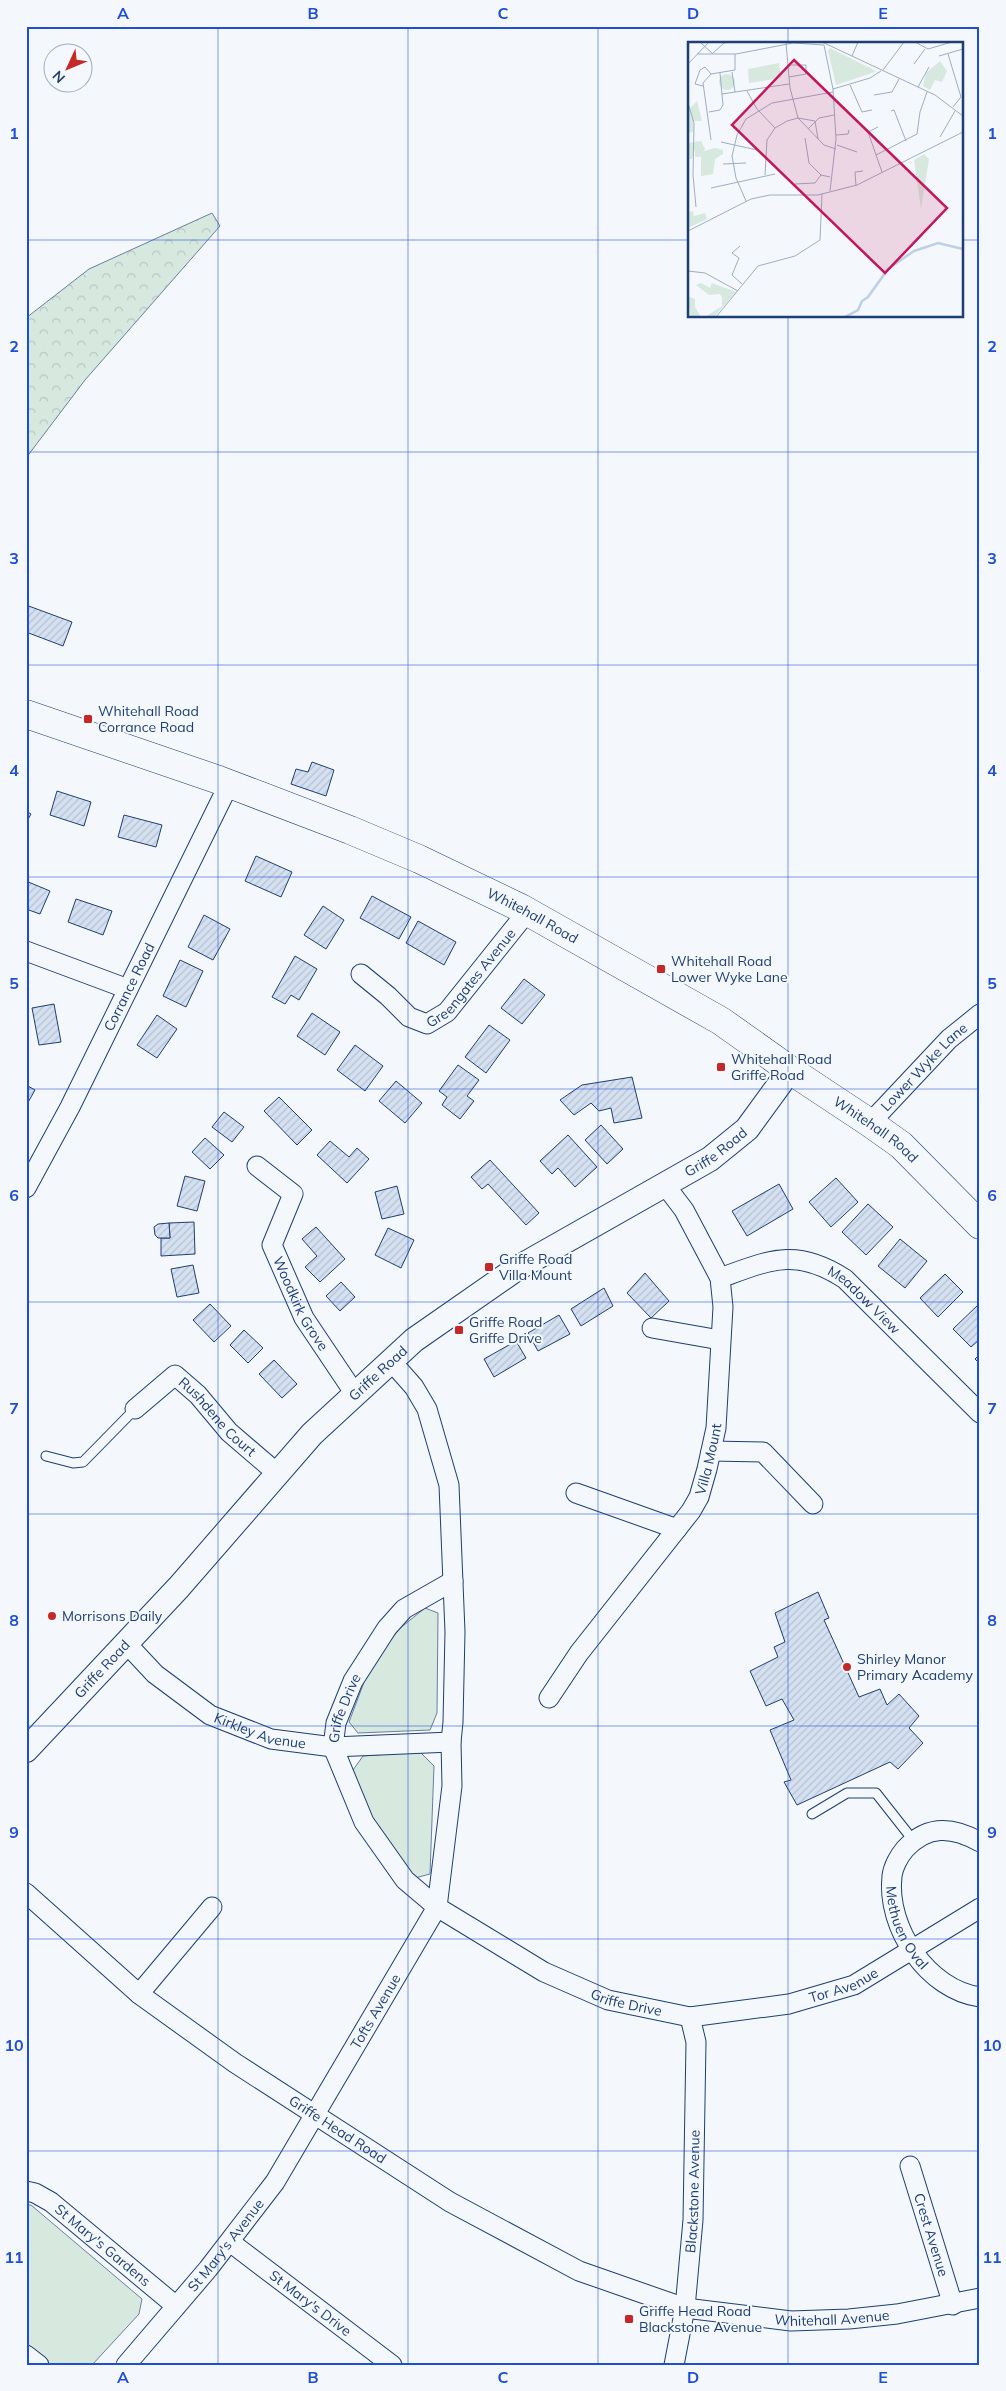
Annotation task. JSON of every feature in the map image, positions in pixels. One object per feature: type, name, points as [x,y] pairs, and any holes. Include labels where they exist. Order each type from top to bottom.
[{"type":"highway","name":"Whitehall Road","points":[[26,714],[228,784],[419,858],[527,912],[721,1020],[790,1070],[870,1123],[901,1145],[980,1226]]},
{"type":"street","name":"Corrance Road","points":[[26,1188],[128,990],[228,784]]},
{"type":"street","name":"Greengates Avenue","points":[[361,974],[388,996],[409,1017],[427,1024],[447,1012],[527,912]]},
{"type":"street","points":[[26,951],[128,990]]},
{"type":"street","name":"Lower Wyke Lane","points":[[870,1123],[949,1039],[980,1014]]},
{"type":"street","name":"Griffe Road","points":[[26,1750],[179,1587],[312,1434],[391,1361],[433,1325],[516,1269],[710,1159],[747,1130],[790,1070]]},
{"type":"street","name":"Woodkirk Grove","points":[[256,1166],[293,1194],[272,1245],[304,1318],[355,1394]]},
{"type":"street","name":"Villa Mount","points":[[549,1698],[579,1653],[677,1529],[699,1497],[711,1451],[716,1428],[723,1307],[720,1278],[684,1210],[664,1185]]},
{"type":"street","name":"Meadow View","points":[[720,1278],[759,1264],[790,1259],[803,1259],[829,1268],[845,1279],[980,1413]]},
{"type":"street","points":[[652,1328],[720,1340]]},
{"type":"street","points":[[391,1361],[414,1387],[427,1409],[449,1485],[455,1632],[453,1722],[450,1742],[452,1786],[437,1907]]},
{"type":"street","name":"Rushdene Court","points":[[135,1409],[175,1375],[198,1395],[229,1432],[278,1474]]},
{"type":"street","points":[[711,1451],[763,1452],[813,1504]]},
{"type":"street","points":[[576,1493],[677,1529]]},
{"type":"street","name":"Griffe Drive","points":[[453,1581],[404,1609],[387,1628],[353,1682],[336,1724],[333,1747],[364,1822],[405,1880],[437,1907],[544,1972],[608,2000],[690,2017]]},
{"type":"street","name":"Kirkley Avenue","points":[[126,1643],[155,1674],[210,1715],[271,1739],[333,1747],[450,1742]]},
{"type":"street","points":[[913,1840],[930,1830],[948,1830],[970,1836],[980,1842]]},
{"type":"street","name":"Methuen Oval","points":[[913,1840],[902,1852],[892,1876],[893,1903],[902,1930],[912,1950],[938,1981],[963,1994],[980,1997]]},
{"type":"street","name":"Griffe Head Road","points":[[26,1893],[139,1994],[235,2063],[450,2202],[579,2271],[685,2308]]},
{"type":"street","points":[[139,1994],[212,1907]]},
{"type":"street","name":"Tofts Avenue","points":[[315,2116],[437,1907]]},
{"type":"street","name":"Tor Avenue","points":[[690,2017],[790,2004],[854,1985],[980,1908]]},
{"type":"street","name":"Blackstone Avenue","points":[[674,2365],[685,2308],[694,2220],[696,2042],[690,2017]]},
{"type":"street","name":"St Mary's Avenue","points":[[126,2365],[230,2242],[275,2182],[315,2116]]},
{"type":"street","name":"Crest Avenue","points":[[910,2166],[953,2305]]},
{"type":"street","name":"St Mary's Gardens","points":[[26,2191],[35,2193],[51,2202],[176,2306]]},
{"type":"street","name":"St Mary's Drive","points":[[230,2242],[392,2365]]},
{"type":"street","name":"Whitehall Avenue","points":[[685,2308],[791,2321],[878,2316],[953,2305],[980,2298]]},
{"type":"street","points":[[26,2355],[38,2365]]},
{"type":"lane","points":[[46,1456],[72,1463],[83,1462],[135,1409]]},
{"type":"lane","points":[[812,1814],[847,1793],[876,1793],[913,1840]]},
{"type":"green space","points":[[212,213],[220,226],[85,380],[26,458],[26,318],[89,269]]},
{"type":"green space","points":[[425,1608],[438,1613],[437,1713],[430,1730],[358,1733],[349,1722],[369,1669],[399,1629]]},
{"type":"green space","points":[[420,1752],[434,1766],[430,1874],[415,1878],[369,1818],[353,1770],[363,1756]]},
{"type":"green space","points":[[26,2205],[31,2205],[142,2299],[139,2314],[92,2365],[50,2365],[26,2344]]},
{"type":"building","points":[[26,605],[72,622],[63,646],[26,632]]},
{"type":"building","points":[[312,762],[334,770],[326,796],[291,784],[296,769],[308,772]]},
{"type":"building","points":[[57,791],[91,802],[84,826],[50,815]]},
{"type":"building","points":[[26,811],[31,814],[26,823]]},
{"type":"building","points":[[124,815],[162,825],[156,847],[118,837]]},
{"type":"building","points":[[256,856],[292,872],[281,897],[245,881]]},
{"type":"building","points":[[26,881],[50,891],[40,914],[26,909]]},
{"type":"building","points":[[372,896],[411,917],[399,939],[360,918]]},
{"type":"building","points":[[76,899],[112,911],[103,935],[68,922]]},
{"type":"building","points":[[323,906],[344,920],[326,949],[304,935]]},
{"type":"building","points":[[204,915],[230,929],[213,960],[188,947]]},
{"type":"building","points":[[418,921],[456,942],[444,965],[406,943]]},
{"type":"building","points":[[295,956],[317,969],[299,1000],[291,995],[285,1004],[272,997]]},
{"type":"building","points":[[180,960],[203,971],[186,1007],[163,996]]},
{"type":"building","points":[[524,979],[545,995],[522,1024],[501,1008]]},
{"type":"building","points":[[54,1004],[61,1042],[39,1045],[32,1008]]},
{"type":"building","points":[[312,1013],[340,1032],[325,1055],[297,1036]]},
{"type":"building","points":[[157,1015],[177,1029],[157,1058],[137,1045]]},
{"type":"building","points":[[489,1025],[510,1040],[486,1073],[465,1057]]},
{"type":"building","points":[[355,1045],[383,1066],[365,1091],[337,1070]]},
{"type":"building","points":[[458,1065],[479,1080],[467,1096],[474,1101],[460,1119],[442,1105],[447,1097],[439,1091]]},
{"type":"building","points":[[632,1077],[642,1118],[614,1123],[611,1108],[599,1111],[591,1103],[574,1115],[560,1100],[582,1085]]},
{"type":"building","points":[[396,1081],[422,1103],[405,1123],[379,1101]]},
{"type":"building","points":[[26,1085],[35,1090],[26,1106]]},
{"type":"building","points":[[279,1097],[312,1130],[297,1145],[264,1111]]},
{"type":"building","points":[[224,1112],[244,1127],[232,1142],[212,1127]]},
{"type":"building","points":[[601,1125],[623,1149],[607,1164],[585,1140]]},
{"type":"building","points":[[568,1135],[597,1167],[575,1187],[558,1168],[552,1174],[540,1161]]},
{"type":"building","points":[[205,1138],[224,1155],[210,1169],[192,1152]]},
{"type":"building","points":[[330,1141],[349,1157],[357,1148],[369,1159],[347,1183],[317,1155]]},
{"type":"building","points":[[490,1160],[539,1213],[526,1225],[488,1184],[482,1189],[471,1177]]},
{"type":"building","points":[[185,1176],[205,1181],[197,1211],[177,1206]]},
{"type":"building","points":[[836,1178],[858,1202],[831,1227],[809,1202]]},
{"type":"building","points":[[779,1184],[793,1209],[747,1236],[732,1211]]},
{"type":"building","points":[[397,1186],[404,1214],[382,1219],[375,1192]]},
{"type":"building","points":[[868,1204],[893,1227],[866,1255],[842,1232]]},
{"type":"building","points":[[194,1222],[195,1254],[161,1256],[161,1238],[170,1238],[169,1223]]},
{"type":"building","points":[[169,1223],[170,1238],[158,1238],[155,1235],[154,1227],[158,1224]]},
{"type":"building","points":[[316,1227],[345,1259],[320,1282],[305,1267],[317,1256],[302,1239]]},
{"type":"building","points":[[388,1228],[414,1240],[401,1268],[375,1255]]},
{"type":"building","points":[[900,1239],[927,1261],[905,1288],[878,1266]]},
{"type":"building","points":[[193,1265],[199,1293],[177,1297],[171,1269]]},
{"type":"building","points":[[645,1273],[669,1301],[651,1318],[627,1293]]},
{"type":"building","points":[[945,1274],[963,1292],[938,1317],[920,1298]]},
{"type":"building","points":[[341,1282],[355,1297],[340,1311],[326,1296]]},
{"type":"building","points":[[604,1288],[613,1306],[581,1326],[571,1309]]},
{"type":"building","points":[[210,1304],[231,1326],[214,1342],[193,1320]]},
{"type":"building","points":[[979,1304],[980,1339],[971,1347],[953,1329]]},
{"type":"building","points":[[559,1315],[570,1334],[538,1351],[528,1333]]},
{"type":"building","points":[[244,1330],[263,1348],[248,1363],[230,1345]]},
{"type":"building","points":[[516,1341],[526,1358],[494,1377],[484,1359]]},
{"type":"building","points":[[980,1354],[980,1364],[975,1359]]},
{"type":"building","points":[[274,1360],[297,1384],[282,1398],[259,1374]]},
{"type":"building","points":[[818,1592],[829,1618],[824,1620],[859,1697],[880,1689],[887,1705],[899,1694],[919,1716],[909,1728],[923,1743],[898,1769],[890,1762],[797,1805],[784,1782],[791,1780],[770,1730],[794,1720],[782,1699],[766,1706],[750,1671],[778,1657],[774,1647],[785,1642],[775,1613]]},
{"type":"place","name":"Whitehall Road Corrance Road","points":[[88,719]]},
{"type":"place","name":"Whitehall Road Lower Wyke Lane","points":[[661,969]]},
{"type":"place","name":"Whitehall Road Griffe Road","points":[[721,1067]]},
{"type":"place","name":"Griffe Road Villa Mount","points":[[489,1267]]},
{"type":"place","name":"Griffe Road Griffe Drive","points":[[459,1330]]},
{"type":"place","name":"Morrisons Daily","points":[[52,1616]]},
{"type":"place","name":"Shirley Manor Primary Academy","points":[[847,1667]]},
{"type":"place","name":"Griffe Head Road Blackstone Avenue","points":[[629,2319]]}]
